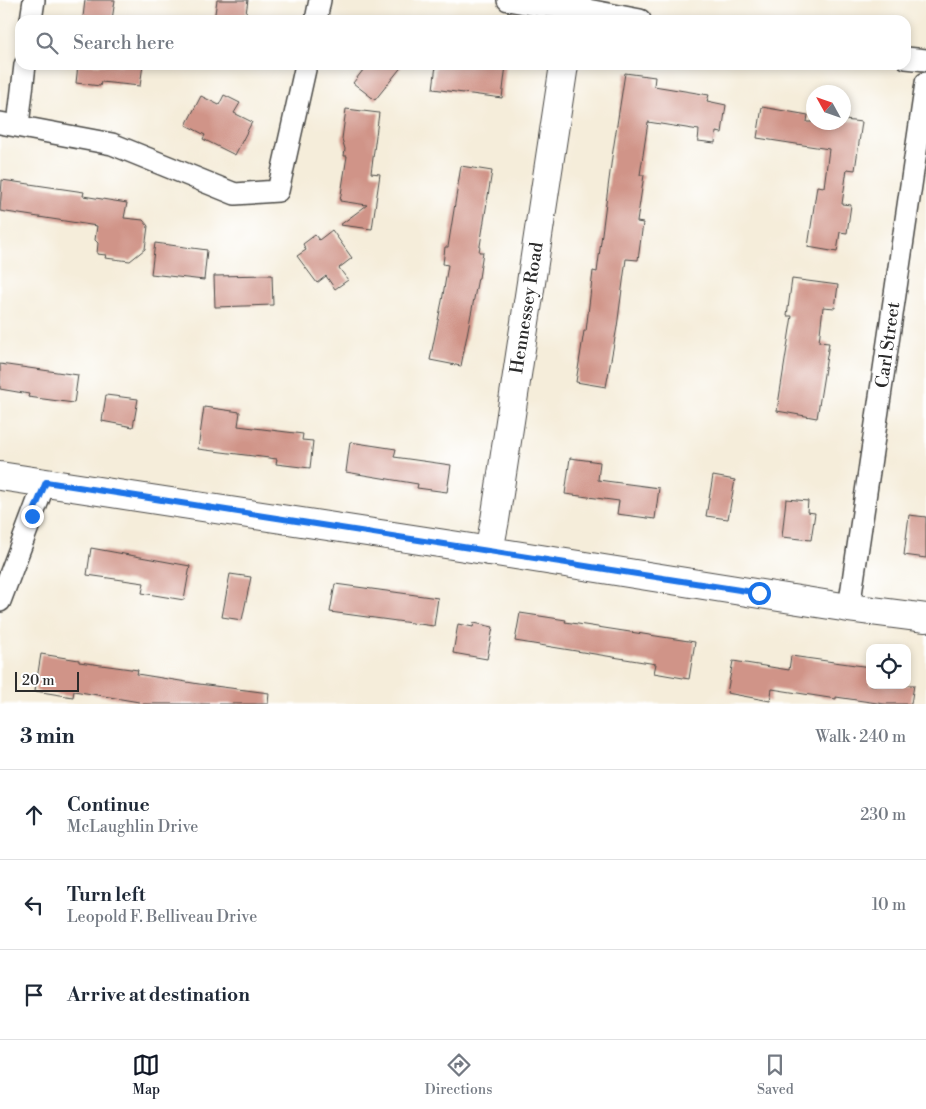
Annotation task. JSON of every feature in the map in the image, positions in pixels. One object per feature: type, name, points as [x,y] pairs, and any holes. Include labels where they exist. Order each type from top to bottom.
[{"type":"main road","name":"Hennessey Road","points":[[489,550],[496,520],[563,70]]},
{"type":"main road","points":[[0,476],[489,550],[849,608],[926,618]]},
{"type":"street","points":[[32,15],[34,0]]},
{"type":"street","points":[[317,15],[320,0]]},
{"type":"street","points":[[508,0],[609,15]]},
{"type":"street","points":[[911,58],[926,60]]},
{"type":"street","points":[[24,70],[9,124],[112,144],[235,194],[278,191],[305,70]]},
{"type":"street","name":"Carl Street","points":[[849,608],[926,82]]},
{"type":"street","points":[[0,601],[46,482]]},
{"type":"building","points":[[85,0],[115,0],[113,15],[83,15]]},
{"type":"building","points":[[217,0],[248,0],[246,15],[215,15]]},
{"type":"building","points":[[77,70],[142,70],[140,86],[101,82],[100,86],[76,83]]},
{"type":"building","points":[[363,70],[399,70],[375,100],[353,83]]},
{"type":"building","points":[[435,70],[505,70],[502,98],[433,89]]},
{"type":"building","points":[[625,73],[655,77],[654,86],[709,95],[707,101],[726,105],[722,133],[716,132],[715,143],[698,141],[699,130],[648,122],[640,175],[644,175],[637,222],[643,223],[638,260],[626,259],[617,327],[606,387],[576,382],[584,331],[586,331],[593,271],[597,272]]},
{"type":"building","points":[[224,95],[240,103],[234,113],[252,122],[235,155],[203,139],[205,135],[186,125],[201,96],[219,105]]},
{"type":"building","points":[[762,107],[806,115],[806,130],[851,130],[851,121],[862,122],[855,170],[847,169],[842,204],[851,205],[847,233],[840,232],[837,252],[808,247],[817,186],[824,187],[829,149],[757,138]]},
{"type":"building","points":[[346,109],[379,113],[371,173],[380,174],[372,229],[340,225],[367,205],[340,201],[347,156],[344,156],[345,149],[342,139]]},
{"type":"building","points":[[461,166],[492,171],[479,252],[483,252],[479,278],[461,366],[430,360],[448,265],[443,264],[445,247],[448,247]]},
{"type":"building","points":[[2,180],[84,192],[83,196],[127,203],[124,218],[143,220],[148,226],[145,249],[130,261],[105,258],[106,255],[97,254],[98,243],[95,240],[97,226],[0,211]]},
{"type":"building","points":[[332,230],[352,258],[339,268],[348,280],[335,289],[326,276],[317,283],[297,256],[306,250],[303,244],[315,235],[319,240]]},
{"type":"building","points":[[155,243],[207,250],[204,280],[151,274]]},
{"type":"building","points":[[272,275],[273,305],[215,307],[214,276]]},
{"type":"building","points":[[792,279],[838,285],[835,308],[823,307],[819,342],[829,343],[817,418],[777,411],[792,316],[787,316]]},
{"type":"building","points":[[0,364],[78,375],[74,403],[28,397],[29,394],[0,389]]},
{"type":"building","points":[[106,395],[138,399],[133,427],[102,421]]},
{"type":"building","points":[[204,407],[240,412],[238,426],[303,434],[302,440],[313,441],[310,468],[276,464],[277,459],[198,449]]},
{"type":"building","points":[[350,442],[396,449],[394,457],[451,465],[447,492],[417,488],[418,484],[346,472]]},
{"type":"building","points":[[570,458],[600,462],[598,480],[659,488],[655,519],[617,514],[619,501],[565,494]]},
{"type":"building","points":[[713,476],[735,480],[728,519],[706,516]]},
{"type":"building","points":[[786,499],[808,501],[807,512],[815,513],[811,540],[782,537]]},
{"type":"building","points":[[909,515],[926,517],[926,558],[904,555]]},
{"type":"building","points":[[91,548],[190,566],[184,600],[142,593],[144,583],[87,575]]},
{"type":"building","points":[[230,574],[251,577],[242,620],[222,617]]},
{"type":"building","points":[[335,584],[438,598],[434,626],[330,612]]},
{"type":"building","points":[[520,613],[566,620],[565,622],[695,642],[689,679],[654,673],[656,664],[515,641]]},
{"type":"building","points":[[474,623],[493,627],[487,659],[453,653],[458,624],[473,627]]},
{"type":"building","points":[[41,654],[79,660],[79,662],[138,670],[137,674],[269,693],[268,704],[138,704],[139,702],[74,691],[73,697],[35,691]]},
{"type":"building","points":[[791,656],[866,666],[866,689],[911,689],[911,685],[914,685],[911,704],[884,704],[836,697],[836,699],[772,689],[770,701],[727,693],[733,661],[789,670]]},
{"type":"route","points":[[32,516],[46,482],[759,593]]}]
